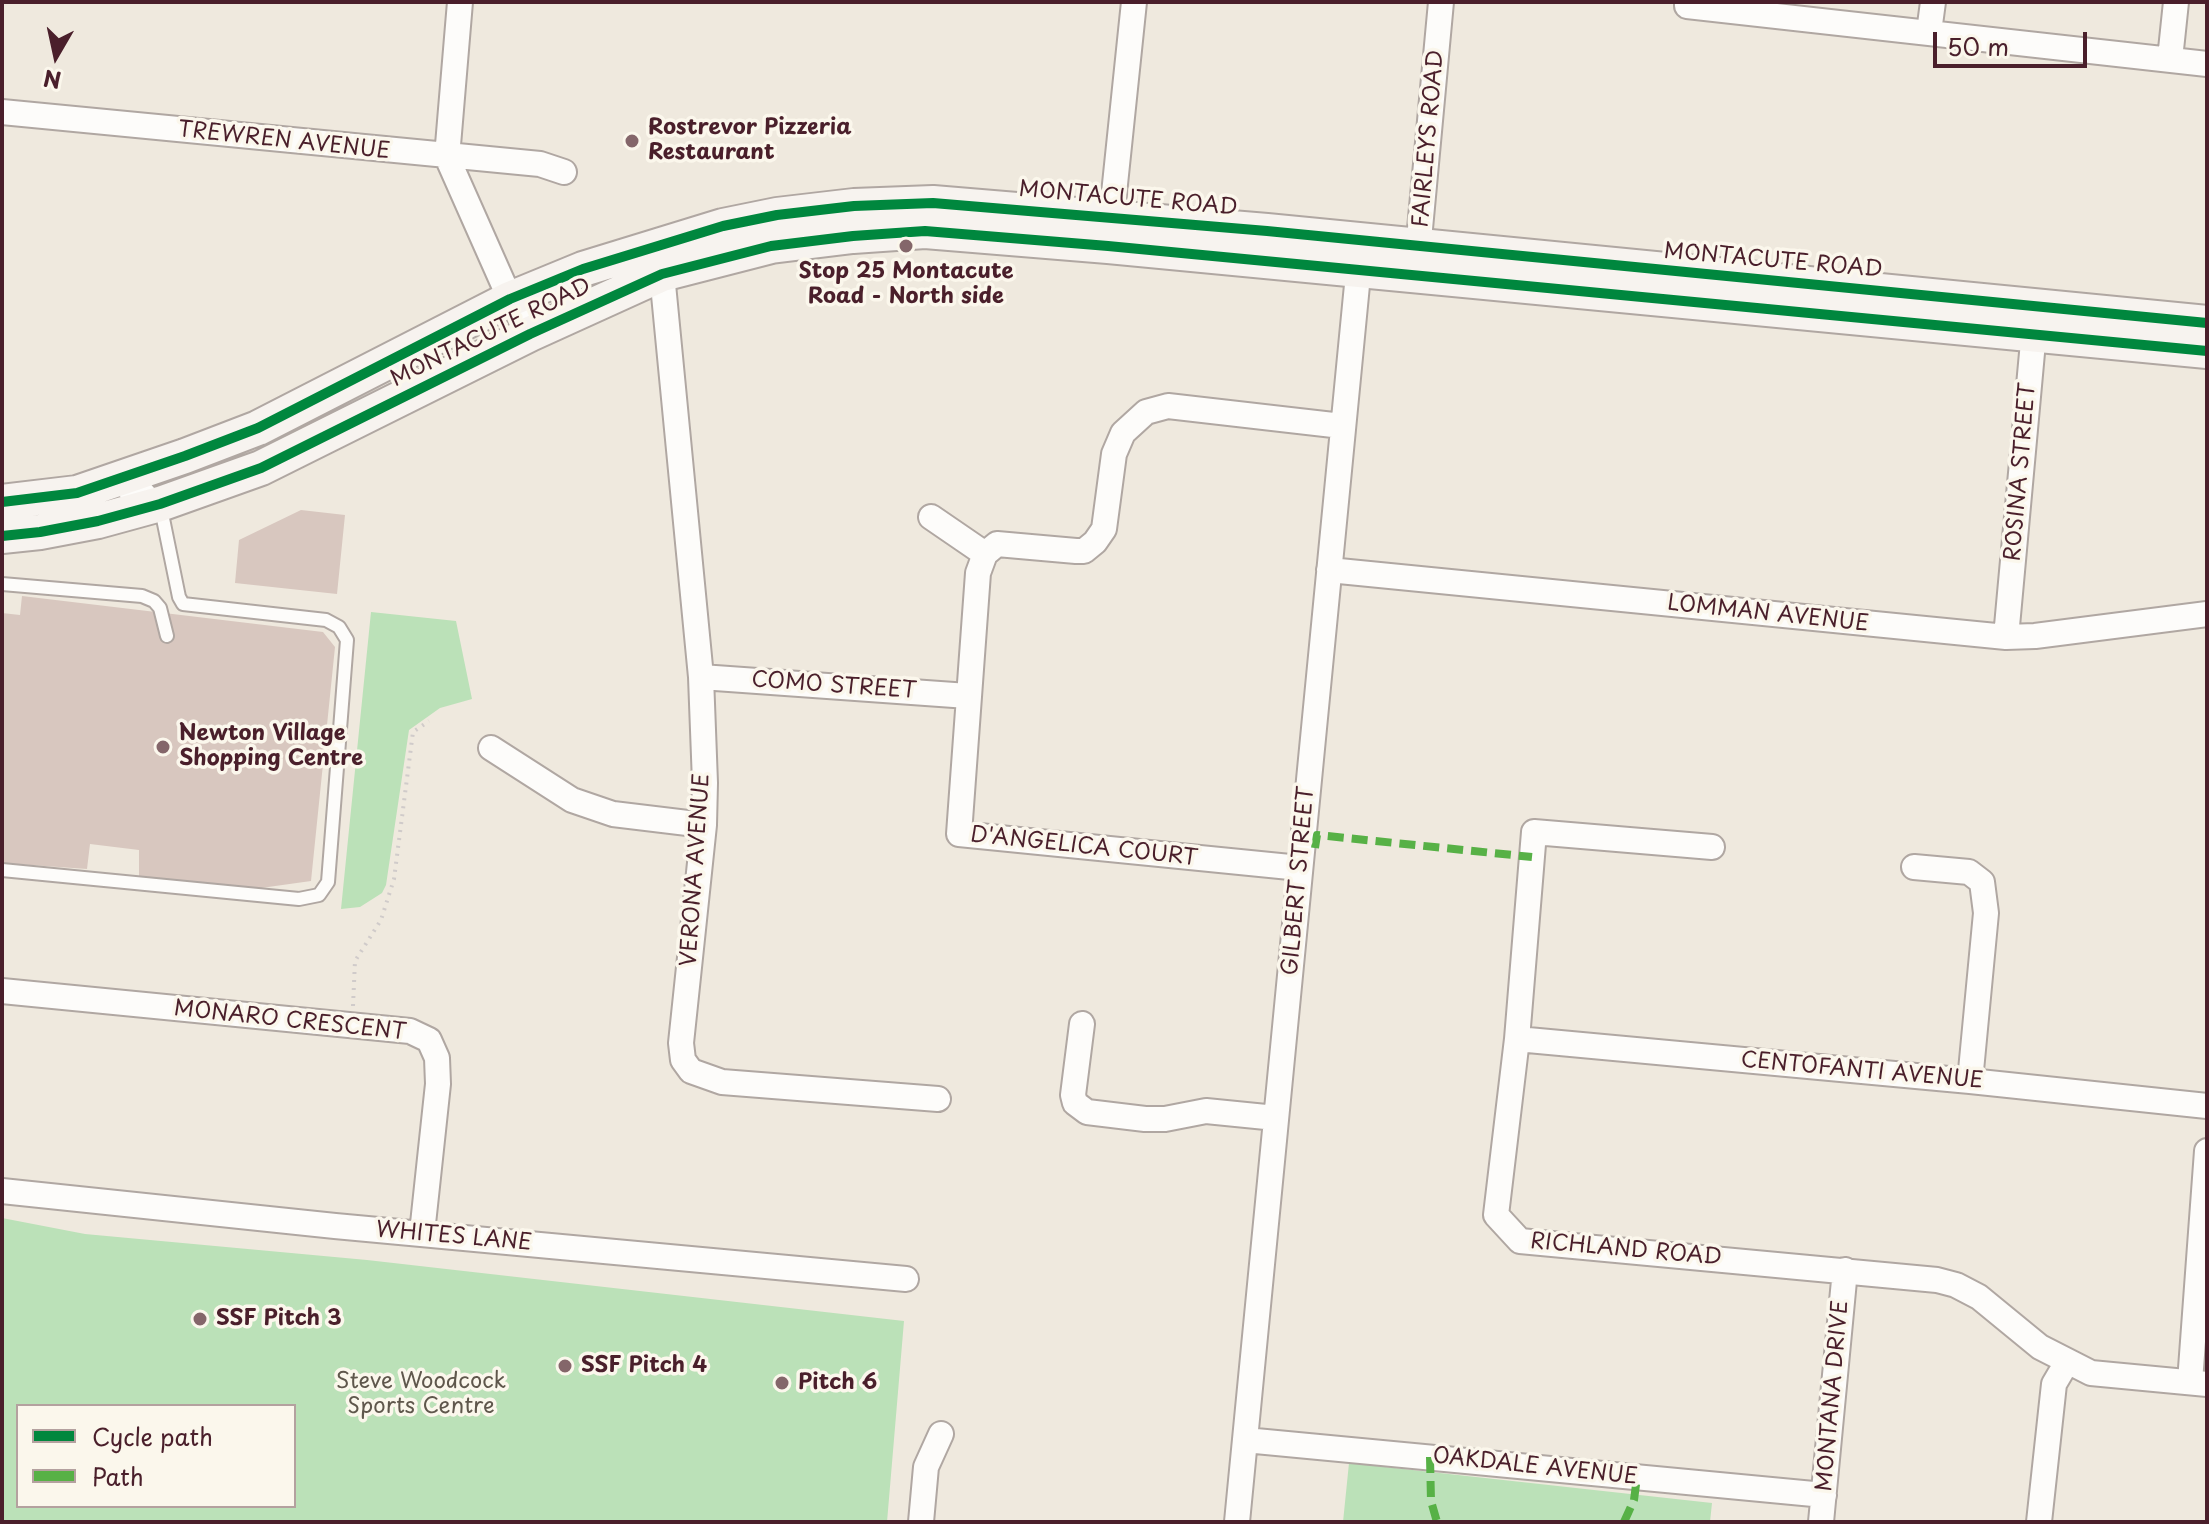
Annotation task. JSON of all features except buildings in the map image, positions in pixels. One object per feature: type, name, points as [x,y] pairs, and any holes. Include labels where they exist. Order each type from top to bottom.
[{"type":"main road","name":"MONTACUTE ROAD","points":[[2,502],[77,493],[258,428],[510,299],[583,269],[723,226],[777,215],[854,206],[933,203],[1110,232],[2035,320],[2207,323]]},
{"type":"main road","name":"MONTACUTE ROAD","points":[[2,536],[98,521],[160,504],[261,468],[530,334],[662,274],[771,246],[925,231],[1110,232]]},
{"type":"main road","name":"MONTACUTE ROAD","points":[[2035,320],[2207,351]]},
{"type":"street","points":[[460,2],[447,157],[510,299],[530,334]]},
{"type":"street","points":[[1110,232],[1134,2]]},
{"type":"street","name":"FAIRLEYS ROAD","points":[[1417,261],[1441,2]]},
{"type":"street","points":[[1929,32],[1933,2]]},
{"type":"street","points":[[2170,59],[2176,2]]},
{"type":"street","points":[[1687,4],[2207,64]]},
{"type":"street","name":"TREWREN AVENUE","points":[[2,112],[540,164],[564,172]]},
{"type":"street","name":"GILBERT STREET","points":[[1237,1522],[1360,255]]},
{"type":"street","name":"VERONA AVENUE","points":[[662,274],[701,677],[705,783],[704,825],[681,1043],[683,1060],[691,1071],[722,1082],[938,1099]]},
{"type":"street","name":"ROSINA STREET","points":[[2006,637],[2035,320]]},
{"type":"street","points":[[931,517],[991,549],[1084,551],[1104,529],[1114,454],[1123,433],[1146,412],[1168,406],[1342,426]]},
{"type":"street","name":"D'ANGELICA COURT","points":[[991,549],[978,573],[959,834],[1300,868]]},
{"type":"street","name":"LOMMAN AVENUE","points":[[1329,570],[2006,637],[2207,614]]},
{"type":"street","name":"COMO STREET","points":[[701,677],[968,696]]},
{"type":"street","points":[[491,748],[572,800],[613,814],[704,825]]},
{"type":"street","name":"RICHLAND ROAD","points":[[1712,847],[1534,832],[1517,1039],[1496,1215],[1520,1241],[1845,1270],[1956,1285],[1979,1297],[2040,1347],[2091,1373],[2198,1383]]},
{"type":"street","points":[[1914,867],[1969,872],[1982,882],[1986,913],[1970,1081]]},
{"type":"street","name":"MONARO CRESCENT","points":[[2,991],[410,1031],[429,1040],[437,1058],[438,1084],[422,1233]]},
{"type":"street","points":[[1082,1024],[1073,1095],[1075,1103],[1087,1112],[1145,1119],[1165,1119],[1206,1111],[1276,1118]]},
{"type":"street","name":"CENTOFANTI AVENUE","points":[[1517,1039],[2207,1106]]},
{"type":"street","points":[[2198,1383],[2207,1151]]},
{"type":"street","name":"WHITES LANE","points":[[2,1191],[906,1279]]},
{"type":"street","name":"MONTANA DRIVE","points":[[1821,1522],[1845,1270]]},
{"type":"street","points":[[2039,1522],[2054,1384],[2067,1362]]},
{"type":"street","points":[[921,1522],[926,1467],[941,1434]]},
{"type":"street","name":"OAKDALE AVENUE","points":[[1245,1440],[1824,1495]]},
{"type":"lane","points":[[2,870],[299,899],[319,895],[328,882],[347,640],[339,627],[326,620],[183,604],[160,504],[146,488],[110,495],[77,493]]},
{"type":"lane","points":[[2,584],[142,596],[154,601],[160,608],[167,636]]},
{"type":"path","points":[[353,1008],[355,961],[381,920],[394,879],[413,732],[429,721]]},
{"type":"green space","points":[[371,612],[456,621],[472,699],[440,708],[409,730],[386,885],[382,893],[360,907],[341,909]]},
{"type":"green space","name":"Steve Woodcock Sports Centre","points":[[2,1218],[85,1234],[367,1260],[904,1321],[887,1522],[2,1522]]},
{"type":"green space","points":[[1349,1463],[1712,1503],[1710,1522],[1343,1522]]},
{"type":"marked path","points":[[1315,848],[1317,835],[1532,857]]},
{"type":"marked path","points":[[1430,1457],[1431,1501],[1437,1522]]},
{"type":"marked path","points":[[1624,1522],[1634,1500],[1637,1477]]},
{"type":"cycle path","points":[[2,502],[77,493],[258,428],[510,299],[583,269],[723,226],[777,215],[854,206],[933,203],[1267,231],[2207,323]]},
{"type":"cycle path","points":[[2,536],[98,521],[160,504],[261,468],[530,334],[662,274],[771,246],[853,236],[925,231],[1108,246],[2207,351]]},
{"type":"place","name":"Rostrevor Pizzeria Restaurant","points":[[632,141]]},
{"type":"place","name":"Stop 25 Montacute Road - North side","points":[[906,246]]},
{"type":"place","name":"Newton Village Shopping Centre","points":[[163,747]]},
{"type":"place","name":"SSF Pitch 3","points":[[200,1319]]},
{"type":"place","name":"SSF Pitch 4","points":[[565,1366]]},
{"type":"place","name":"Pitch 6","points":[[782,1383]]}]
